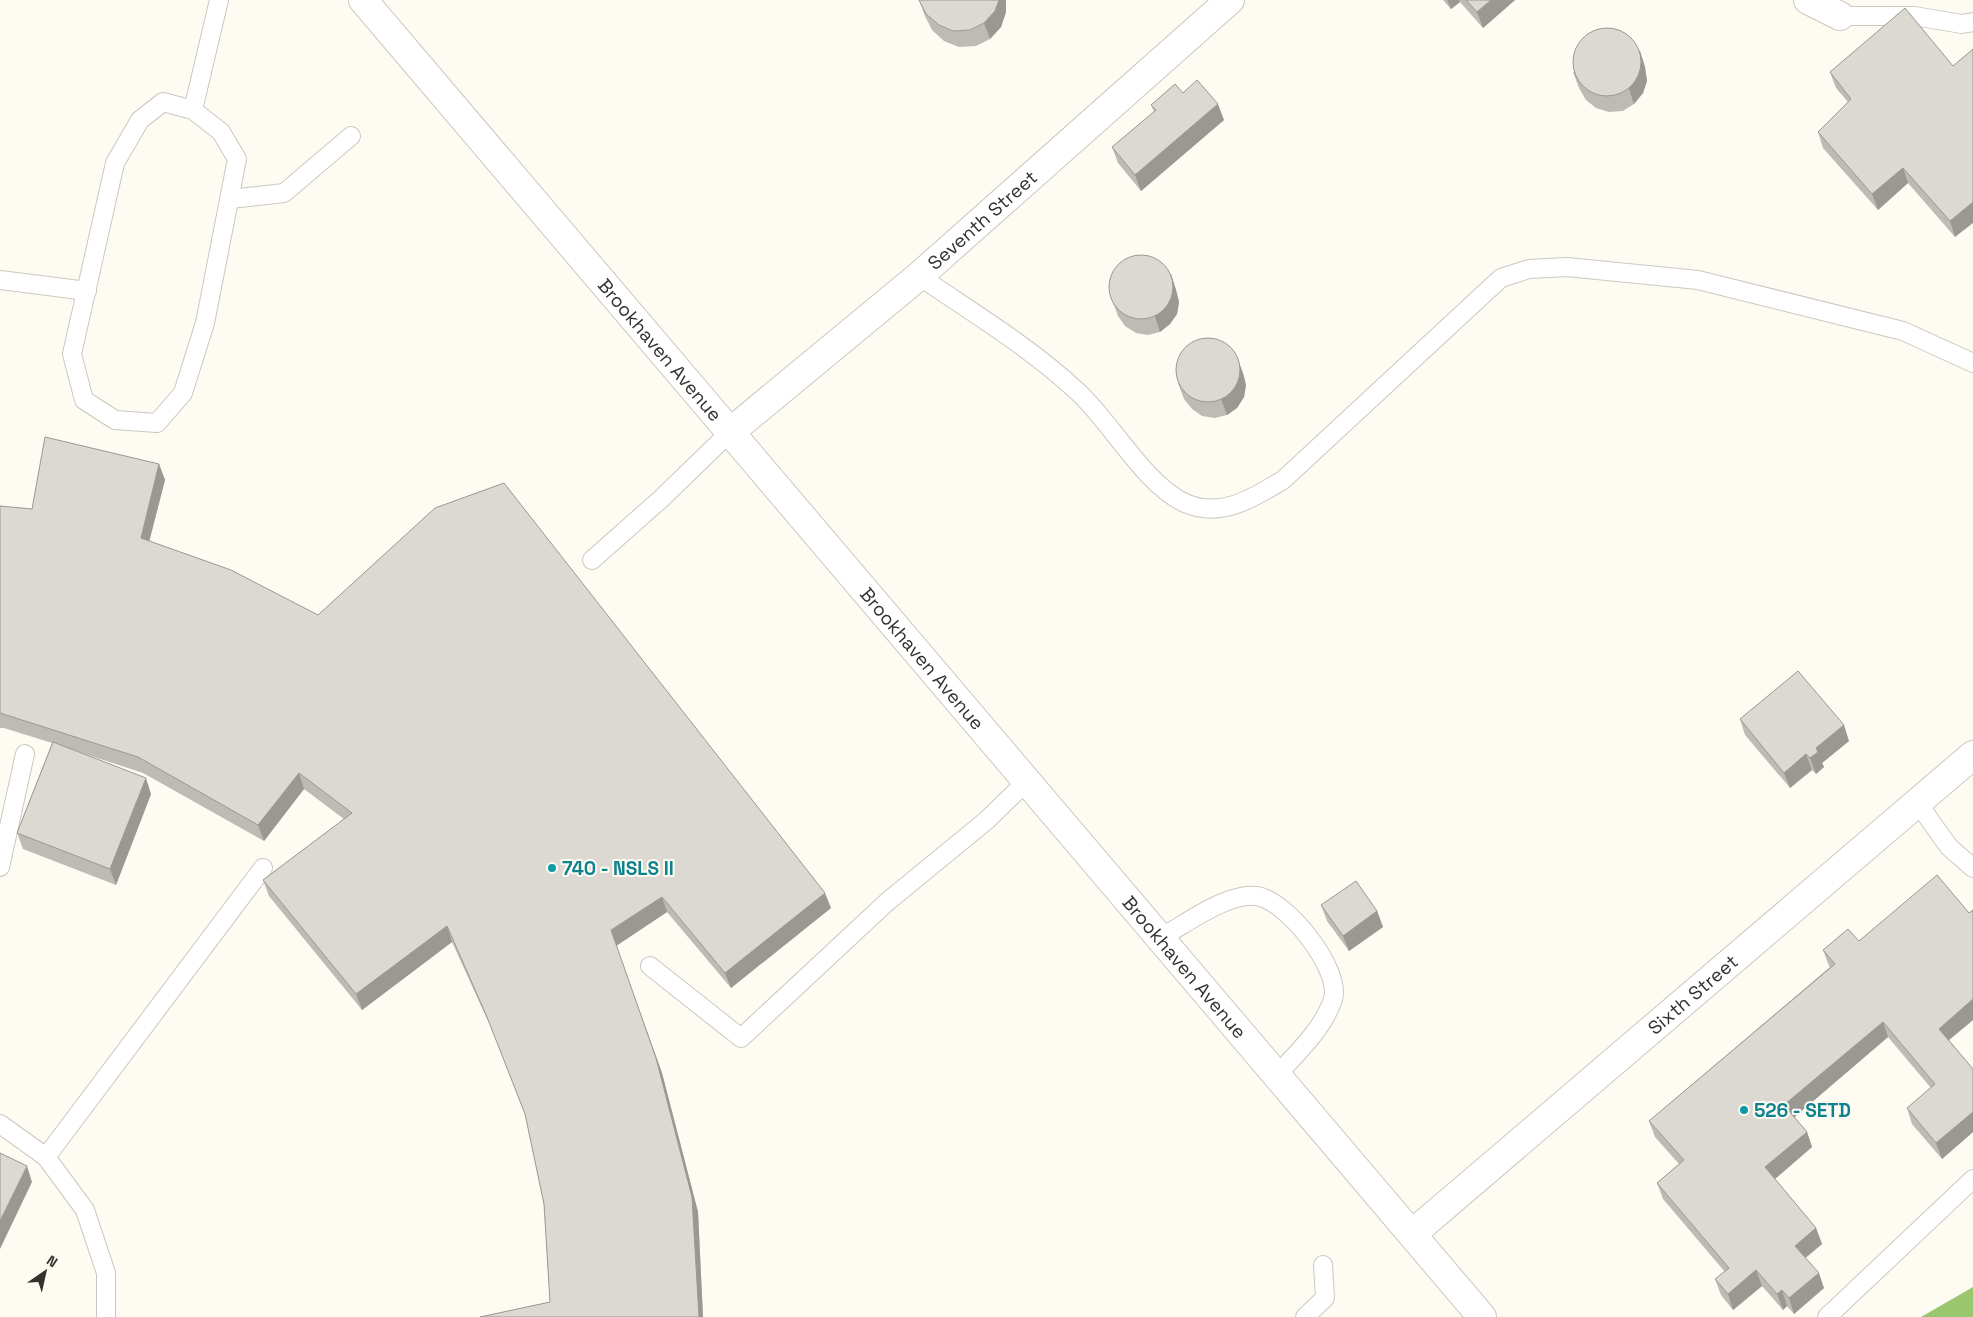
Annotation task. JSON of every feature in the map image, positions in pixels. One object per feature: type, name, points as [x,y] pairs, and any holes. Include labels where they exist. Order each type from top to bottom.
[{"type":"street","name":"Brookhaven Avenue","points":[[363,0],[1482,1317]]},
{"type":"street","name":"Seventh Street","points":[[729,433],[919,276],[1230,0]]},
{"type":"street","points":[[1808,0],[1840,16]]},
{"type":"street","name":"Sixth Street","points":[[1412,1234],[1973,755]]},
{"type":"lane","points":[[193,110],[219,0]]},
{"type":"lane","points":[[1840,16],[1914,16],[1962,24],[1973,22]]},
{"type":"lane","points":[[162,102],[193,110],[220,132],[237,159],[230,199],[204,323],[183,393],[157,423],[115,420],[84,400],[72,354],[115,163],[140,120],[162,102]]},
{"type":"lane","points":[[230,199],[284,193],[351,136]]},
{"type":"lane","points":[[919,276],[1025,348],[1079,392],[1164,490],[1186,504],[1217,510],[1247,502],[1283,480],[1501,278],[1529,269],[1567,267],[1698,280],[1903,331],[1973,363]]},
{"type":"lane","points":[[0,280],[87,291]]},
{"type":"lane","points":[[592,560],[662,498],[729,433]]},
{"type":"lane","points":[[0,867],[25,754]]},
{"type":"lane","points":[[650,966],[741,1038],[887,902],[987,820],[1027,781]]},
{"type":"lane","points":[[1917,802],[1949,846],[1973,868]]},
{"type":"lane","points":[[46,1157],[263,868]]},
{"type":"lane","points":[[1160,938],[1224,901],[1257,896],[1278,906],[1306,932],[1332,975],[1334,998],[1314,1033],[1277,1075]]},
{"type":"lane","points":[[0,1124],[46,1157],[86,1210],[106,1273],[106,1317]]},
{"type":"lane","points":[[1827,1317],[1973,1179]]},
{"type":"lane","points":[[1305,1317],[1325,1298],[1323,1265]]},
{"type":"green space","points":[[1973,1287],[1973,1317],[1921,1317]]},
{"type":"building","points":[[919,0],[999,0],[995,11],[984,23],[970,30],[953,31],[939,25],[926,14]]},
{"type":"building","points":[[1466,0],[1491,0],[1477,12]]},
{"type":"building","points":[[1905,8],[1953,66],[1973,49],[1973,202],[1950,221],[1903,168],[1872,194],[1818,132],[1851,99],[1830,72]]},
{"type":"building","points":[[1614,28],[1626,34],[1635,43],[1641,55],[1639,75],[1631,86],[1614,96],[1600,96],[1583,86],[1575,75],[1573,55],[1583,38],[1594,30]]},
{"type":"building","points":[[1197,80],[1218,104],[1135,175],[1112,147],[1156,110],[1151,105],[1175,84],[1183,93]]},
{"type":"building","points":[[1141,255],[1159,261],[1167,269],[1173,287],[1167,305],[1159,313],[1141,319],[1123,313],[1115,305],[1109,287],[1115,269],[1123,261]]},
{"type":"building","points":[[1208,338],[1220,340],[1231,347],[1238,358],[1240,370],[1238,382],[1231,393],[1220,400],[1208,402],[1196,400],[1185,393],[1178,382],[1176,370],[1178,358],[1185,347],[1196,340]]},
{"type":"building","name":"740 - NSLS II","points":[[45,437],[159,464],[141,538],[231,570],[318,615],[435,508],[504,483],[825,893],[725,973],[662,897],[611,930],[656,1058],[692,1197],[699,1317],[480,1317],[550,1302],[544,1204],[525,1114],[487,1017],[447,926],[356,994],[263,880],[352,813],[299,773],[258,825],[138,757],[0,713],[0,506],[32,509]]},
{"type":"building","points":[[1798,671],[1844,725],[1816,748],[1818,752],[1810,758],[1806,754],[1784,773],[1740,719]]},
{"type":"building","points":[[53,742],[146,778],[110,869],[17,833]]},
{"type":"building","name":"526 - SETD","points":[[1937,875],[1969,913],[1973,910],[1973,999],[1939,1029],[1973,1069],[1973,1112],[1936,1143],[1907,1108],[1935,1084],[1883,1022],[1784,1105],[1807,1132],[1765,1167],[1816,1228],[1795,1246],[1819,1273],[1789,1298],[1782,1290],[1777,1294],[1756,1270],[1728,1294],[1715,1279],[1729,1268],[1657,1183],[1684,1160],[1649,1121],[1835,964],[1823,950],[1848,929],[1859,941]]},
{"type":"building","points":[[1356,881],[1377,911],[1343,936],[1321,905]]},
{"type":"building","points":[[0,1153],[27,1166],[0,1221]]},
{"type":"place","name":"740 - NSLS II","points":[[552,868]]},
{"type":"place","name":"526 - SETD","points":[[1744,1110]]}]
